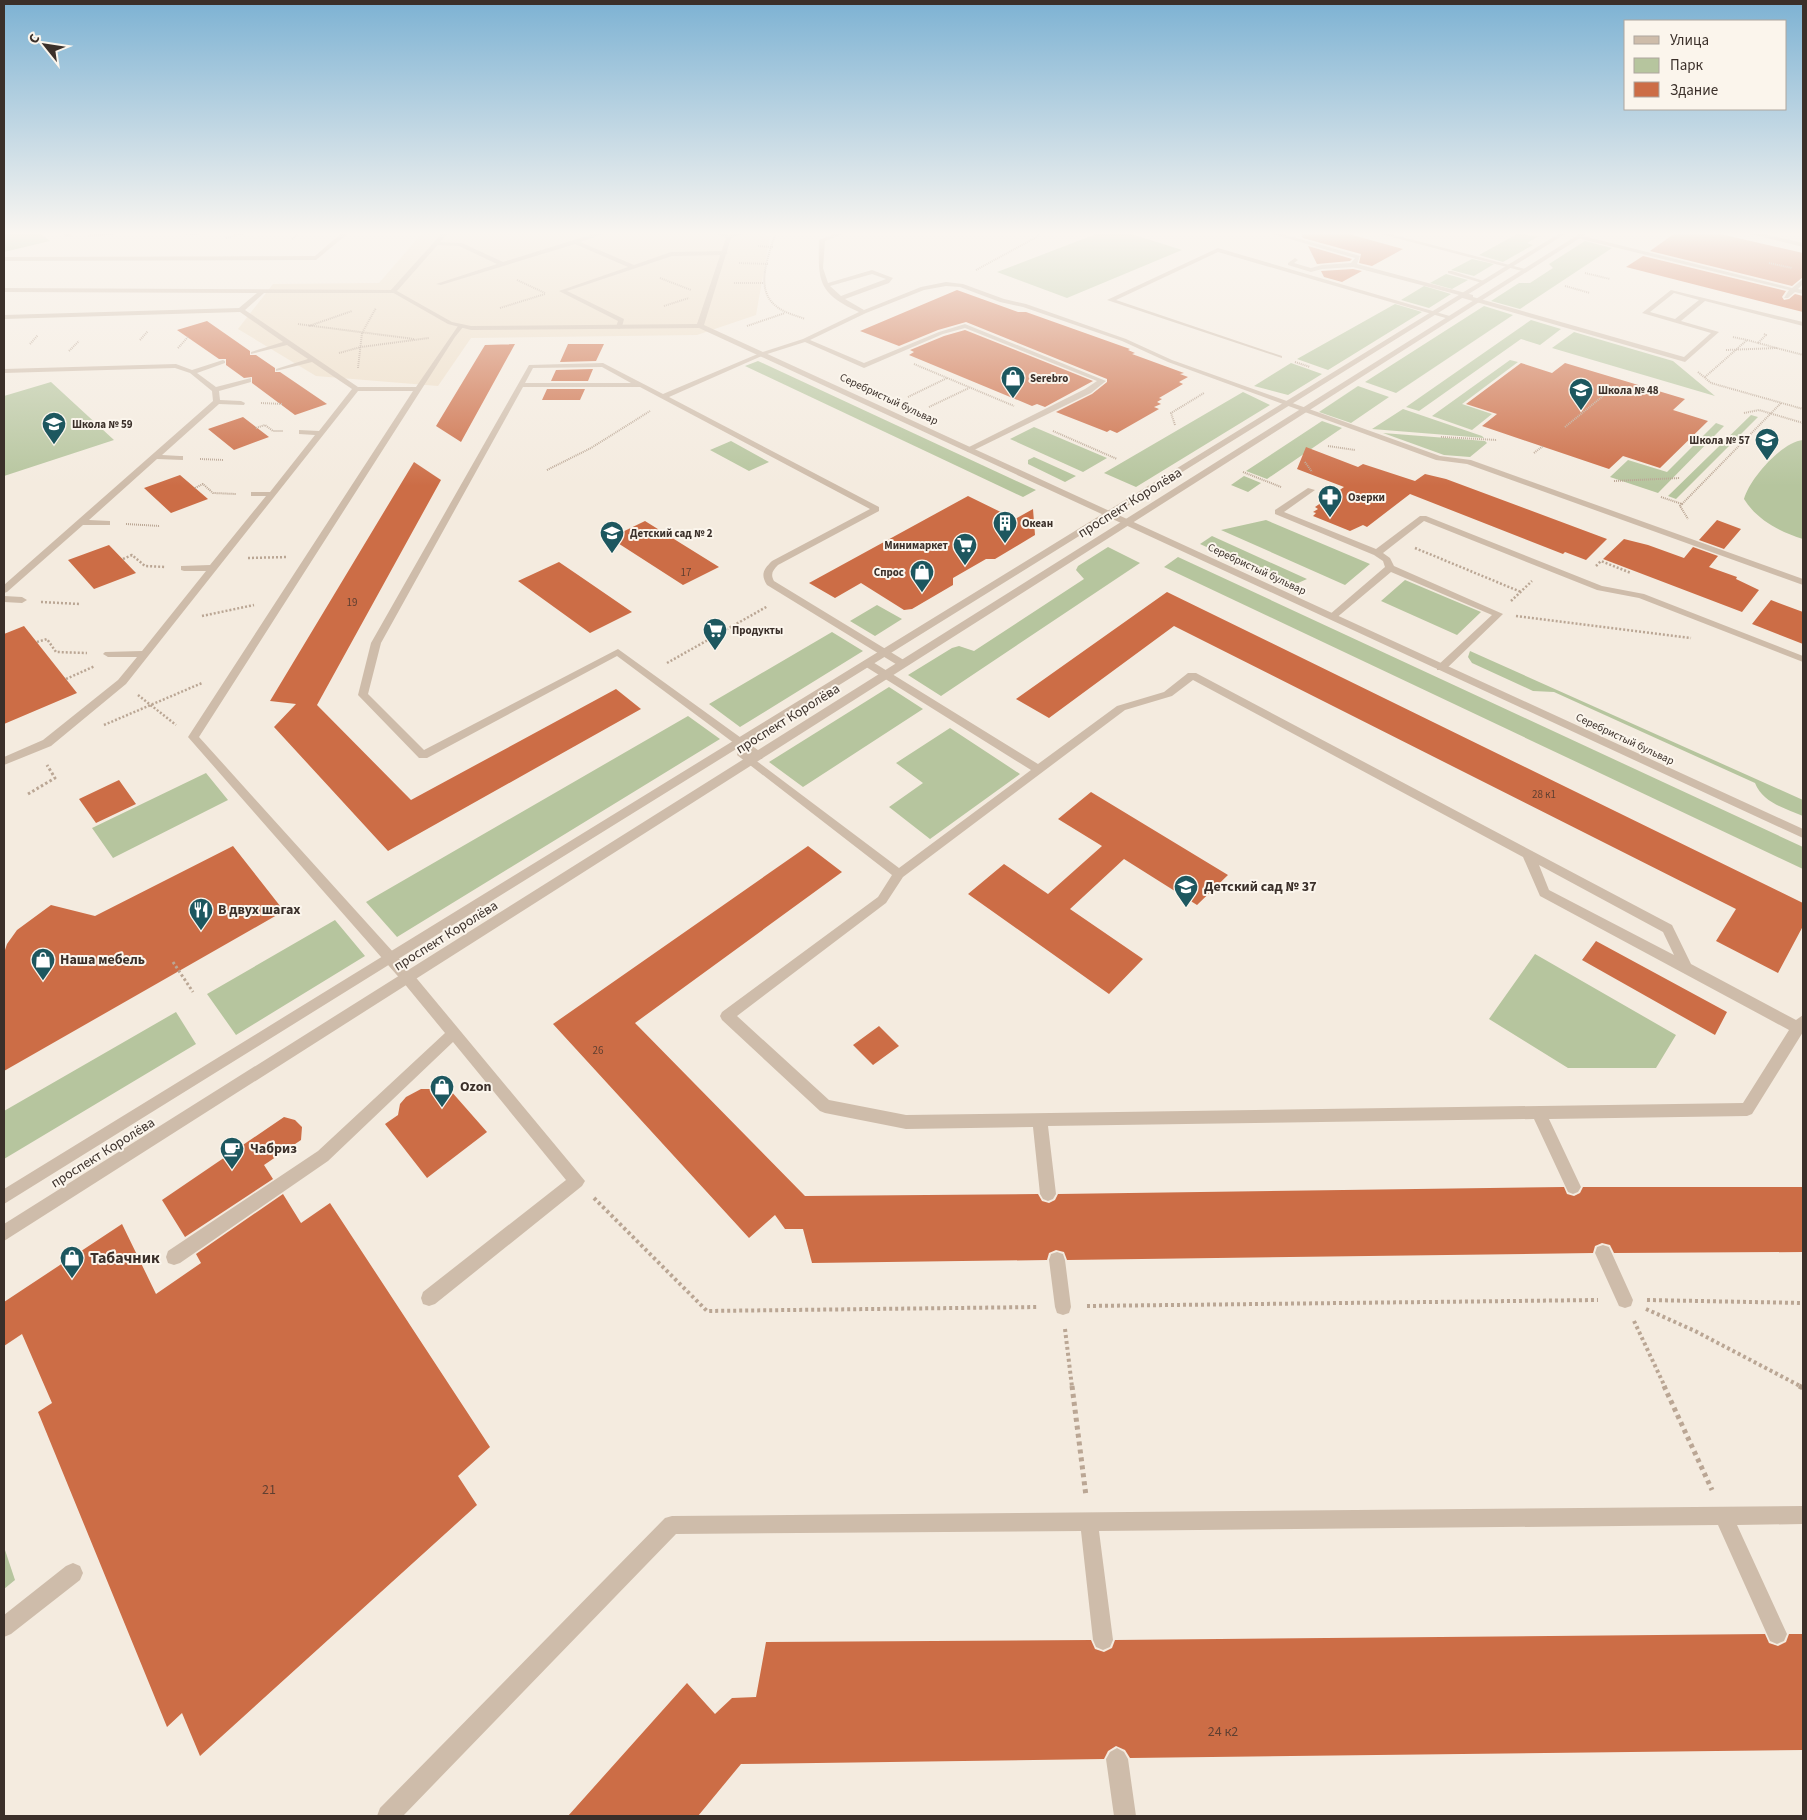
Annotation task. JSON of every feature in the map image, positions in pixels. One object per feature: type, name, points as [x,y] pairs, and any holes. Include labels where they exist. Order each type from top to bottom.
[{"type":"street","points":[[4,317],[33,316]]},
{"type":"street","points":[[50,324],[58,316]]},
{"type":"street","points":[[158,320],[162,316]]},
{"type":"street","points":[[249,316],[286,343],[353,387],[418,389]]},
{"type":"street","points":[[439,316],[460,327],[619,327],[700,326],[703,316]]},
{"type":"street","points":[[613,316],[622,320],[619,327]]},
{"type":"street","points":[[668,398],[762,354],[805,340],[856,316]]},
{"type":"street","points":[[1057,316],[1124,340],[1170,361],[1439,458],[1468,462],[1803,582]]},
{"type":"street","points":[[1158,316],[1280,357]]},
{"type":"street","name":"проспект Королёва","points":[[4,1197],[1429,316]]},
{"type":"street","points":[[1444,316],[1451,318]]},
{"type":"street","name":"проспект Королёва","points":[[4,1233],[1454,316]]},
{"type":"street","points":[[1534,316],[1685,360],[1716,332],[1657,316]]},
{"type":"street","points":[[1677,321],[1683,316]]},
{"type":"street","points":[[1777,316],[1803,324]]},
{"type":"street","name":"Серебристый бульвар","points":[[700,326],[1803,834]]},
{"type":"street","points":[[805,340],[864,366],[941,333],[965,326],[1102,381],[1088,391],[970,450]]},
{"type":"street","points":[[429,1298],[577,1181],[391,958],[193,737],[452,336],[460,327]]},
{"type":"street","points":[[253,353],[286,343]]},
{"type":"street","points":[[161,367],[169,358]]},
{"type":"street","points":[[278,370],[312,360]]},
{"type":"street","points":[[50,370],[58,362]]},
{"type":"street","points":[[192,372],[223,362]]},
{"type":"street","points":[[899,874],[618,652],[423,755],[363,695],[376,643],[531,366],[604,365],[876,508],[775,564],[768,570],[767,577],[770,583],[788,595],[903,664]]},
{"type":"street","points":[[4,371],[176,366],[192,372],[215,390],[217,402]]},
{"type":"street","points":[[215,390],[248,380]]},
{"type":"street","points":[[520,385],[642,385]]},
{"type":"street","points":[[4,761],[47,742],[122,682],[321,433],[353,387]]},
{"type":"street","points":[[4,590],[217,402],[241,403]]},
{"type":"street","points":[[302,432],[321,433]]},
{"type":"street","points":[[154,457],[180,458]]},
{"type":"street","points":[[1311,490],[1278,512],[1377,553],[1387,560],[1390,568],[1498,614],[1441,668]]},
{"type":"street","points":[[254,494],[272,494]]},
{"type":"street","points":[[1377,553],[1423,518],[1600,588],[1641,596],[1803,659]]},
{"type":"street","points":[[80,522],[107,523]]},
{"type":"street","points":[[184,568],[213,568]]},
{"type":"street","points":[[1332,617],[1390,568]]},
{"type":"street","points":[[4,599],[22,600]]},
{"type":"street","points":[[108,654],[144,654]]},
{"type":"street","points":[[868,663],[1038,769]]},
{"type":"street","points":[[1526,852],[1544,893],[1686,968],[1801,1025],[1747,1109],[906,1122],[825,1106],[727,1016],[882,900],[899,874],[1038,769],[1122,708],[1168,694],[1192,675],[1526,852],[1668,929],[1686,968]]},
{"type":"street","points":[[174,1257],[323,1156],[454,1033]]},
{"type":"street","points":[[1539,1113],[1573,1187]]},
{"type":"street","points":[[1040,1121],[1048,1194]]},
{"type":"street","points":[[1603,1253],[1625,1300]]},
{"type":"street","points":[[1057,1260],[1063,1307]]},
{"type":"street","points":[[388,1816],[672,1525],[1803,1515]]},
{"type":"street","points":[[1723,1516],[1777,1634]]},
{"type":"street","points":[[1089,1522],[1103,1640]]},
{"type":"street","points":[[4,1627],[73,1573]]},
{"type":"street","points":[[1117,1759],[1124,1816]]},
{"type":"path","points":[[277,336],[337,316]]},
{"type":"path","points":[[353,387],[362,347],[362,333],[372,316]]},
{"type":"path","points":[[747,326],[775,316]]},
{"type":"path","points":[[797,316],[832,328]]},
{"type":"path","points":[[1758,343],[1766,335],[1756,332],[1769,316]]},
{"type":"path","points":[[298,324],[414,340]]},
{"type":"path","points":[[312,360],[362,347],[452,336]]},
{"type":"path","points":[[1705,378],[1747,340],[1803,355]]},
{"type":"path","points":[[1737,349],[1777,348]]},
{"type":"path","points":[[1280,357],[1315,369]]},
{"type":"path","points":[[908,362],[1014,406]]},
{"type":"path","points":[[908,397],[948,378]]},
{"type":"path","points":[[1175,425],[1171,412],[1226,381]]},
{"type":"path","points":[[1711,383],[1803,410]]},
{"type":"path","points":[[929,406],[970,388]]},
{"type":"path","points":[[1565,427],[1603,396]]},
{"type":"path","points":[[547,470],[591,448],[668,398]]},
{"type":"path","points":[[1682,504],[1781,403]]},
{"type":"path","points":[[1744,413],[1759,410],[1803,424]]},
{"type":"path","points":[[1029,421],[1117,459]]},
{"type":"path","points":[[256,428],[264,425],[273,431],[302,432]]},
{"type":"path","points":[[1534,453],[1543,446]]},
{"type":"path","points":[[1238,470],[1302,496]]},
{"type":"path","points":[[1614,481],[1680,478]]},
{"type":"path","points":[[195,488],[203,484],[213,493],[254,494]]},
{"type":"path","points":[[107,523],[160,526]]},
{"type":"path","points":[[1395,539],[1521,592]]},
{"type":"path","points":[[122,559],[132,555],[145,566],[184,568]]},
{"type":"path","points":[[221,558],[310,556]]},
{"type":"path","points":[[1498,614],[1547,567]]},
{"type":"path","points":[[647,674],[788,595]]},
{"type":"path","points":[[169,623],[282,598]]},
{"type":"path","points":[[22,600],[80,604]]},
{"type":"path","points":[[1498,614],[1691,638]]},
{"type":"path","points":[[37,642],[48,639],[56,652],[108,654]]},
{"type":"path","points":[[66,679],[100,663],[108,654]]},
{"type":"path","points":[[100,727],[237,668]]},
{"type":"path","points":[[122,682],[193,737]]},
{"type":"path","points":[[28,794],[55,778],[36,747]]},
{"type":"path","points":[[173,962],[193,992]]},
{"type":"path","points":[[577,1181],[707,1311],[1625,1300],[1803,1303]]},
{"type":"path","points":[[1625,1300],[1696,1331],[1803,1388]]},
{"type":"path","points":[[1625,1300],[1723,1516]]},
{"type":"path","points":[[1063,1307],[1089,1522]]},
{"type":"green space","points":[[1374,316],[1416,316],[1328,370],[1297,359]]},
{"type":"green space","points":[[1468,316],[1512,316],[1396,393],[1365,382]]},
{"type":"green space","points":[[1531,320],[1561,329],[1540,345],[1521,339],[1419,411],[1406,407]]},
{"type":"green space","points":[[1574,332],[1673,361],[1715,396],[1552,348]]},
{"type":"green space","points":[[1510,360],[1518,362],[1462,404],[1492,414],[1472,430],[1432,416]]},
{"type":"green space","points":[[758,361],[1036,490],[1023,497],[745,366]]},
{"type":"green space","points":[[1291,363],[1322,374],[1288,395],[1254,386]]},
{"type":"green space","points":[[51,382],[114,440],[4,476],[4,396]]},
{"type":"green space","points":[[1358,386],[1389,397],[1351,423],[1319,412]]},
{"type":"green space","points":[[1243,392],[1270,405],[1136,487],[1104,473]]},
{"type":"green space","points":[[1403,409],[1482,436],[1484,438],[1372,429]]},
{"type":"green space","points":[[1751,415],[1758,417],[1676,499],[1668,496]]},
{"type":"green space","points":[[1322,421],[1342,428],[1267,479],[1246,471]]},
{"type":"green space","points":[[1716,423],[1724,426],[1658,493],[1610,477],[1628,460],[1667,472]]},
{"type":"green space","points":[[1034,427],[1107,458],[1083,472],[1010,439]]},
{"type":"green space","points":[[1383,433],[1485,441],[1487,443],[1470,457],[1444,455]]},
{"type":"green space","points":[[1803,440],[1803,539],[1786,533],[1762,519],[1744,499],[1753,481],[1768,462],[1786,447]]},
{"type":"green space","points":[[731,441],[769,462],[749,471],[710,450]]},
{"type":"green space","points":[[1034,457],[1076,476],[1065,482],[1028,464],[1028,460]]},
{"type":"green space","points":[[1244,476],[1261,483],[1248,492],[1231,485]]},
{"type":"green space","points":[[1266,520],[1370,564],[1345,585],[1221,530]]},
{"type":"green space","points":[[1212,536],[1307,579],[1298,583],[1285,583],[1200,544]]},
{"type":"green space","points":[[1108,547],[1140,563],[941,696],[908,675],[952,648],[959,646],[974,651],[1084,579],[1076,570],[1078,566]]},
{"type":"green space","points":[[1178,557],[1803,847],[1803,869],[1164,567]]},
{"type":"green space","points":[[1405,580],[1481,612],[1457,635],[1381,601]]},
{"type":"green space","points":[[877,605],[902,619],[875,636],[850,621]]},
{"type":"green space","points":[[832,632],[863,651],[740,727],[709,704]]},
{"type":"green space","points":[[1470,651],[1803,800],[1803,816],[1769,800],[1755,783],[1554,692],[1533,691],[1472,663],[1468,657]]},
{"type":"green space","points":[[889,687],[923,709],[803,787],[769,762]]},
{"type":"green space","points":[[688,716],[720,739],[397,937],[366,902]]},
{"type":"green space","points":[[950,728],[1020,774],[930,839],[889,807],[923,783],[896,763]]},
{"type":"green space","points":[[206,773],[228,800],[113,858],[92,828]]},
{"type":"green space","points":[[335,920],[365,956],[236,1035],[207,994]]},
{"type":"green space","points":[[1535,954],[1676,1035],[1656,1068],[1568,1068],[1489,1019]]},
{"type":"green space","points":[[176,1012],[196,1044],[4,1159],[4,1111]]},
{"type":"green space","points":[[4,1547],[15,1580],[4,1589]]},
{"type":"shaded area","points":[[248,316],[753,316],[697,335],[471,338],[438,386],[316,376],[238,329]]},
{"type":"building","points":[[896,316],[1037,316],[1130,349],[1128,350],[1135,353],[1132,354],[1184,373],[1180,374],[1188,377],[1179,382],[1183,384],[1159,398],[1162,399],[1157,402],[1161,404],[1154,407],[1159,409],[1117,433],[1110,430],[1107,432],[1056,412],[1092,394],[1107,382],[1107,379],[966,322],[938,330],[899,346],[860,331]]},
{"type":"building","points":[[207,321],[250,351],[250,355],[256,355],[275,368],[275,372],[280,372],[327,404],[295,415],[252,383],[252,377],[244,378],[226,365],[226,359],[219,359],[177,330]]},
{"type":"building","points":[[965,330],[1093,381],[1045,407],[1037,404],[1032,406],[909,355],[914,352],[910,350],[944,336]]},
{"type":"building","points":[[515,344],[461,442],[436,426],[485,345]]},
{"type":"building","points":[[568,344],[604,344],[596,361],[560,362]]},
{"type":"building","points":[[1521,363],[1552,373],[1565,363],[1685,399],[1673,410],[1708,421],[1660,468],[1623,456],[1609,469],[1482,426],[1497,414],[1466,404]]},
{"type":"building","points":[[593,369],[588,381],[551,381],[556,370]]},
{"type":"building","points":[[547,389],[585,389],[580,400],[542,400]]},
{"type":"building","points":[[243,417],[269,437],[234,450],[208,429]]},
{"type":"building","points":[[1306,447],[1358,467],[1363,464],[1415,481],[1425,474],[1446,479],[1607,539],[1586,560],[1565,552],[1563,554],[1410,494],[1367,527],[1363,525],[1350,531],[1313,516],[1316,513],[1313,512],[1318,509],[1315,507],[1344,487],[1297,469]]},
{"type":"building","points":[[414,462],[441,480],[317,705],[411,800],[616,689],[641,709],[388,851],[274,727],[296,704],[270,701]]},
{"type":"building","points":[[180,475],[208,499],[171,513],[144,488]]},
{"type":"building","points":[[968,496],[1015,519],[1033,509],[1035,535],[995,559],[986,559],[953,578],[953,585],[912,609],[904,610],[861,583],[835,598],[809,583]]},
{"type":"building","points":[[1717,520],[1741,529],[1724,549],[1699,540]]},
{"type":"building","points":[[645,521],[719,567],[683,585],[610,538]]},
{"type":"building","points":[[1624,539],[1648,545],[1684,558],[1693,547],[1718,556],[1709,567],[1737,577],[1736,579],[1759,590],[1742,612],[1603,559]]},
{"type":"building","points":[[109,545],[136,573],[94,589],[68,560]]},
{"type":"building","points":[[559,562],[632,612],[590,633],[518,581]]},
{"type":"building","points":[[1167,592],[1803,903],[1803,926],[1778,973],[1716,941],[1736,909],[1174,626],[1049,718],[1016,699]]},
{"type":"building","points":[[1771,600],[1803,612],[1803,644],[1752,624]]},
{"type":"building","points":[[24,626],[77,693],[4,724],[4,634]]},
{"type":"building","points":[[119,780],[136,804],[96,823],[79,799]]},
{"type":"building","points":[[1091,792],[1228,875],[1197,905],[1124,859],[1070,909],[1143,959],[1109,994],[968,894],[1004,864],[1048,894],[1102,846],[1058,819]]},
{"type":"building","points":[[233,846],[284,911],[4,1071],[4,953],[7,944],[17,930],[51,905],[95,916]]},
{"type":"building","points":[[808,846],[842,872],[635,1023],[805,1196],[1038,1194],[1042,1201],[1049,1203],[1055,1200],[1058,1194],[1564,1187],[1567,1194],[1574,1196],[1580,1193],[1583,1187],[1803,1187],[1803,1252],[1614,1253],[1610,1245],[1602,1243],[1595,1246],[1593,1253],[1067,1260],[1064,1252],[1056,1250],[1049,1253],[1047,1260],[812,1263],[803,1229],[785,1229],[775,1215],[749,1238],[553,1024]]},
{"type":"building","points":[[1596,941],[1727,1012],[1715,1035],[1582,960]]},
{"type":"building","points":[[879,1026],[899,1046],[873,1065],[853,1045]]},
{"type":"building","points":[[443,1082],[487,1132],[427,1178],[385,1124],[398,1115],[400,1104],[406,1097],[421,1089],[433,1089]]},
{"type":"building","name":"Чабриз","points":[[284,1117],[295,1120],[302,1127],[301,1140],[264,1165],[273,1179],[185,1237],[162,1200]]},
{"type":"building","points":[[283,1194],[301,1223],[330,1203],[490,1447],[458,1476],[477,1505],[200,1756],[182,1713],[167,1727],[38,1412],[52,1403],[22,1334],[4,1346],[4,1302],[122,1224],[156,1294],[201,1263],[196,1254]]},
{"type":"building","points":[[1765,1634],[1769,1643],[1778,1646],[1786,1642],[1789,1634],[1803,1634],[1803,1750],[1130,1758],[1125,1750],[1116,1746],[1108,1751],[1104,1759],[741,1764],[698,1816],[568,1816],[687,1683],[715,1714],[732,1698],[756,1697],[766,1642],[1091,1640],[1095,1649],[1104,1652],[1112,1648],[1115,1640]]},
{"type":"place","name":"Serebro","points":[[1013,399]]},
{"type":"place","name":"Школа № 48","points":[[1581,411]]},
{"type":"place","name":"Школа № 59","points":[[54,445]]},
{"type":"place","name":"Школа № 57","points":[[1767,461]]},
{"type":"place","name":"Озерки","points":[[1330,518]]},
{"type":"place","name":"Океан","points":[[1005,544]]},
{"type":"place","name":"Детский сад № 2","points":[[612,554]]},
{"type":"place","name":"Минимаркет","points":[[965,566]]},
{"type":"place","name":"Спрос","points":[[922,593]]},
{"type":"place","name":"Продукты","points":[[715,651]]},
{"type":"place","name":"Детский сад № 37","points":[[1186,908]]},
{"type":"place","name":"В двух шагах","points":[[201,931]]},
{"type":"place","name":"Наша мебель","points":[[43,981]]},
{"type":"place","name":"Ozon","points":[[442,1108]]},
{"type":"place","name":"Чабриз","points":[[232,1170]]},
{"type":"place","name":"Табачник","points":[[72,1279]]}]
